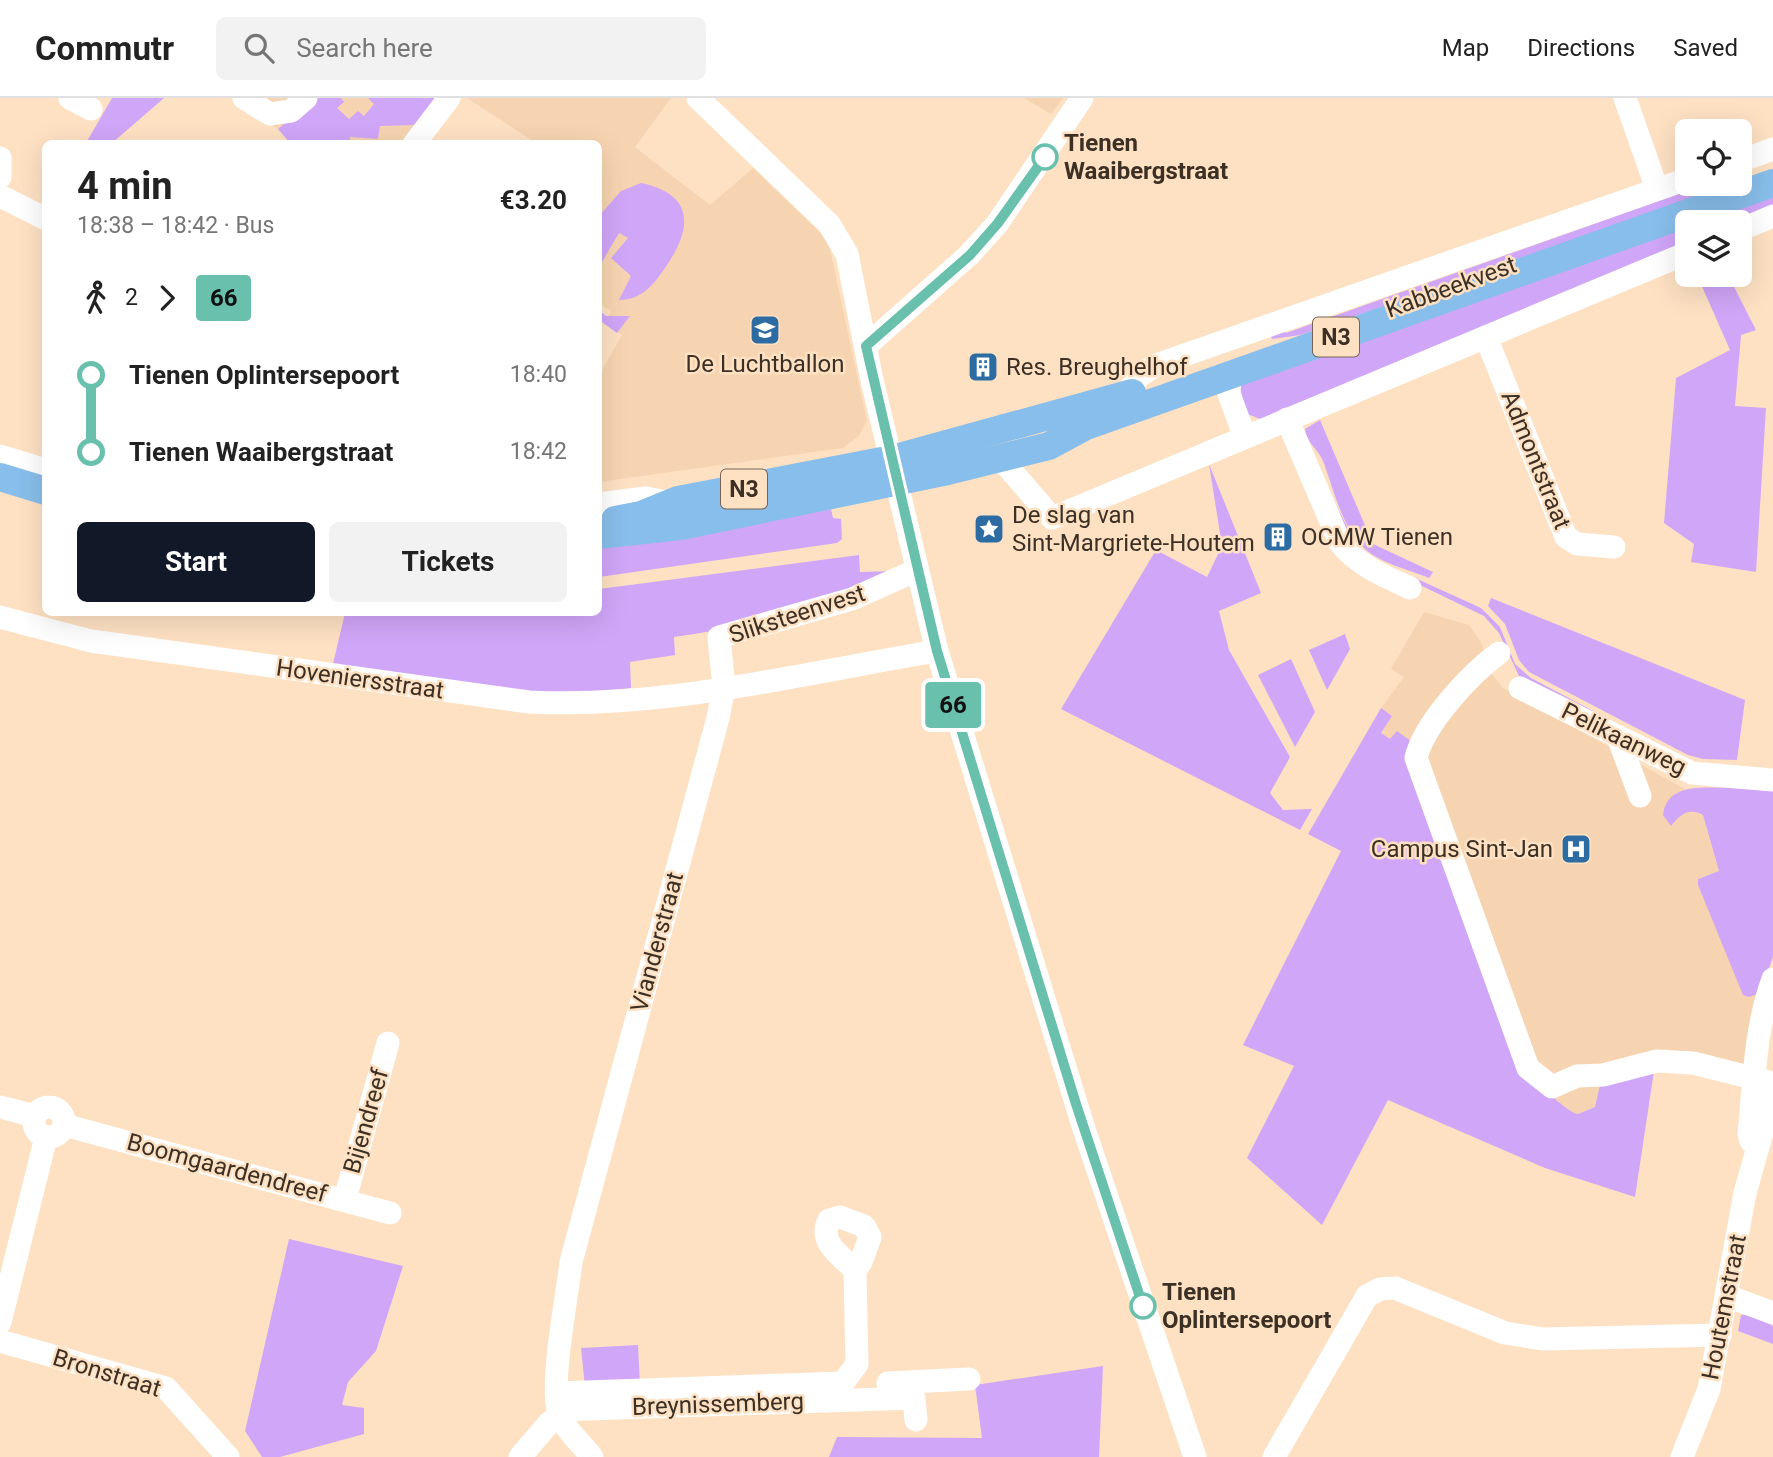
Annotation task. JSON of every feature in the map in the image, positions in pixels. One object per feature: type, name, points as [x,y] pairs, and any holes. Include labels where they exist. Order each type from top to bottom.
[{"type":"main road","name":"Kabbeekvest","points":[[894,471],[1127,394],[1228,367],[1773,173]]},
{"type":"main road","name":"Kabbeekvest","points":[[894,471],[997,459],[1049,446],[1086,426],[1773,183]]},
{"type":"main road","name":"N3","points":[[602,522],[641,514],[667,502],[894,471]]},
{"type":"main road","name":"N3","points":[[602,536],[681,526],[894,471]]},
{"type":"main road","points":[[0,477],[42,490]]},
{"type":"main road","points":[[0,487],[42,501]]},
{"type":"street","points":[[70,98],[91,109]]},
{"type":"street","points":[[244,98],[271,114],[291,111],[306,98]]},
{"type":"street","points":[[417,140],[449,98]]},
{"type":"street","points":[[698,98],[836,233],[848,254],[894,471],[937,651],[1084,1129],[1195,1457]]},
{"type":"street","points":[[866,346],[970,255],[1033,175],[1082,98]]},
{"type":"street","points":[[1625,98],[1657,189]]},
{"type":"street","points":[[1752,157],[1773,149]]},
{"type":"street","points":[[0,158],[0,177]]},
{"type":"street","name":"Kabbeekvest","points":[[1127,394],[1139,376],[1156,365],[1675,183]]},
{"type":"street","points":[[0,196],[42,217]]},
{"type":"street","points":[[1752,225],[1773,216]]},
{"type":"street","points":[[997,459],[1009,467],[1052,518],[1675,258]]},
{"type":"street","name":"Admontstraat","points":[[1486,337],[1566,537],[1577,544],[1614,547]]},
{"type":"street","points":[[1230,375],[1229,394],[1245,437]]},
{"type":"street","points":[[1287,419],[1340,543],[1351,556],[1369,569],[1410,588]]},
{"type":"street","points":[[0,456],[42,469]]},
{"type":"street","points":[[602,504],[646,498],[667,502]]},
{"type":"street","name":"Sliksteenvest","points":[[724,687],[719,637],[852,599],[917,570]]},
{"type":"street","name":"Hoveniersstraat","points":[[0,617],[91,642],[529,702],[575,704],[684,694],[724,687]]},
{"type":"street","points":[[724,687],[937,651]]},
{"type":"street","points":[[1499,653],[1478,668],[1420,741],[1416,758],[1528,1068],[1552,1087],[1577,1076],[1603,1075],[1637,1064],[1657,1061],[1693,1063],[1763,1081]]},
{"type":"street","name":"Vianderstraat","points":[[555,1408],[571,1262],[724,687]]},
{"type":"street","name":"Pelikaanweg","points":[[1520,688],[1692,774],[1773,780]]},
{"type":"street","points":[[1618,737],[1640,796]]},
{"type":"street","name":"Houtemstraat","points":[[1755,1154],[1749,1134],[1763,1081],[1765,1000],[1773,979]]},
{"type":"street","name":"Bijendreef","points":[[345,1199],[388,1043]]},
{"type":"street","name":"Houtemstraat","points":[[1682,1457],[1709,1389],[1755,1154],[1773,1094]]},
{"type":"street","points":[[0,1107],[35,1116],[36,1129],[55,1131],[0,1322]]},
{"type":"street","name":"Boomgaardendreef","points":[[55,1131],[345,1199],[390,1213]]},
{"type":"street","points":[[843,1383],[857,1364],[855,1270]]},
{"type":"street","points":[[1274,1457],[1367,1296],[1380,1289],[1395,1287],[1505,1333],[1543,1339],[1720,1335]]},
{"type":"street","points":[[1727,1296],[1773,1312]]},
{"type":"street","name":"Bronstraat","points":[[0,1342],[166,1388],[228,1457]]},
{"type":"street","points":[[520,1457],[555,1408],[843,1383],[969,1379]]},
{"type":"street","name":"Breynissemberg","points":[[555,1408],[914,1398],[916,1420]]},
{"type":"street","points":[[555,1408],[565,1425],[592,1457]]},
{"type":"shaded area","points":[[112,98],[164,98],[115,140],[88,140]]},
{"type":"shaded area","points":[[232,98],[440,98],[408,140],[287,140],[278,129]]},
{"type":"shaded area","points":[[314,98],[341,98],[344,102],[337,108],[349,119],[358,111],[364,116],[374,104],[368,98],[439,98],[417,125],[380,126],[378,139],[350,137],[350,140],[287,140],[278,129]]},
{"type":"shaded area","points":[[467,98],[671,98],[635,147],[710,205],[753,168],[828,240],[867,421],[859,436],[843,448],[602,482],[602,371],[622,335],[606,323],[611,311],[602,305],[602,140],[531,140]]},
{"type":"shaded area","points":[[1024,98],[1063,98],[1051,114]]},
{"type":"shaded area","points":[[641,183],[659,188],[680,205],[684,215],[684,227],[674,254],[651,286],[634,297],[619,300],[631,276],[611,258],[628,238],[619,233],[602,262],[602,213],[621,191]]},
{"type":"shaded area","points":[[1773,193],[1773,211],[1752,218],[1752,210],[1725,210]]},
{"type":"shaded area","points":[[1675,195],[1698,196],[1301,335],[1272,339],[1268,331],[1282,326],[1286,333]]},
{"type":"shaded area","points":[[1675,228],[1675,250],[1263,420],[1247,414],[1240,388],[1246,379]]},
{"type":"shaded area","points":[[1702,287],[1734,287],[1756,330],[1741,335],[1735,406],[1766,408],[1756,572],[1691,562],[1694,544],[1664,523],[1676,378],[1730,350]]},
{"type":"shaded area","points":[[602,313],[606,316],[630,316],[617,333],[602,322]]},
{"type":"shaded area","points":[[1320,420],[1373,544],[1433,572],[1429,578],[1375,556],[1354,536],[1343,516],[1323,461],[1306,434],[1305,429]]},
{"type":"shaded area","points":[[1305,442],[1360,553],[1481,608],[1500,627],[1515,664],[1531,678],[1688,761],[1734,766],[1733,771],[1683,764],[1519,676],[1499,633],[1484,616],[1356,554],[1343,534]]},
{"type":"shaded area","points":[[1209,464],[1261,593],[1219,611],[1229,650],[1290,757],[1270,793],[1283,810],[1312,809],[1300,830],[1061,709],[1156,550],[1207,577],[1222,546]]},
{"type":"shaded area","points":[[831,509],[833,518],[841,519],[842,539],[837,543],[602,577],[602,538]]},
{"type":"shaded area","points":[[859,555],[860,572],[894,571],[815,605],[758,621],[674,637],[675,655],[630,662],[631,688],[563,695],[332,668],[344,616],[602,616],[602,589]]},
{"type":"shaded area","points":[[1491,598],[1745,700],[1737,760],[1703,759],[1688,755],[1529,672],[1519,660],[1505,624],[1488,606]]},
{"type":"shaded area","name":"Campus Sint-Jan","points":[[1424,612],[1469,625],[1482,644],[1490,672],[1503,688],[1685,789],[1677,793],[1681,814],[1690,811],[1703,815],[1719,872],[1699,878],[1760,993],[1748,1080],[1650,1065],[1599,1092],[1595,1107],[1578,1114],[1569,1113],[1536,1087],[1390,740],[1381,733],[1392,716],[1381,708],[1404,677],[1391,669]]},
{"type":"shaded area","points":[[1345,634],[1350,649],[1327,690],[1309,650]]},
{"type":"shaded area","points":[[1291,659],[1315,712],[1295,747],[1258,675]]},
{"type":"shaded area","points":[[1381,708],[1392,716],[1381,733],[1390,739],[1397,731],[1412,742],[1518,1064],[1557,1100],[1578,1114],[1595,1107],[1600,1085],[1654,1071],[1635,1197],[1545,1168],[1388,1100],[1322,1225],[1247,1158],[1294,1066],[1243,1045],[1341,851],[1308,834]]},
{"type":"shaded area","points":[[1699,788],[1773,791],[1773,957],[1760,993],[1749,997],[1743,995],[1698,885],[1698,879],[1719,871],[1703,815],[1685,813],[1671,826],[1663,815],[1666,804],[1679,792]]},
{"type":"shaded area","points":[[289,1239],[403,1266],[376,1351],[348,1382],[342,1405],[364,1408],[364,1434],[280,1457],[262,1457],[245,1431]]},
{"type":"shaded area","points":[[1750,1314],[1773,1326],[1773,1344],[1738,1331],[1741,1315]]},
{"type":"shaded area","points":[[638,1345],[640,1385],[585,1387],[581,1348]]},
{"type":"shaded area","points":[[1103,1366],[1099,1457],[829,1457],[837,1437],[982,1438],[975,1385]]},
{"type":"bus line","name":"66","points":[[1045,157],[998,223],[970,255],[866,346],[902,510],[937,651],[1076,1104],[1143,1306]]},
{"type":"place","name":"Tienen Waaibergstraat","points":[[1045,157]]},
{"type":"place","name":"De Luchtballon","points":[[765,330]]},
{"type":"place","name":"Res. Breughelhof","points":[[983,367]]},
{"type":"place","name":"De slag van Sint-Margriete-Houtem","points":[[989,529]]},
{"type":"place","name":"OCMW Tienen","points":[[1278,537]]},
{"type":"place","name":"Campus Sint-Jan","points":[[1576,849]]},
{"type":"place","name":"Tienen Oplintersepoort","points":[[1143,1306]]}]
